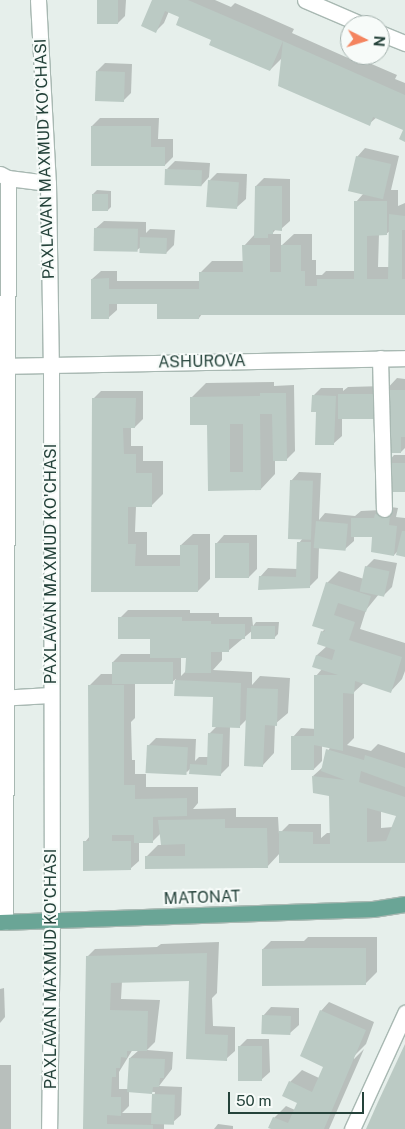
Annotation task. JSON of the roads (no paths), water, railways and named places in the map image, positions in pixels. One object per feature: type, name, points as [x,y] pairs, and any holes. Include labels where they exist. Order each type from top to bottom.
[{"type":"main road","name":"MATONAT","points":[[3,922],[373,909],[405,904]]},
{"type":"street","name":"PAXLAVAN MAXMUD KO'CHASI","points":[[38,0],[48,183],[51,364],[52,920],[49,1129]]},
{"type":"street","points":[[305,0],[340,15]]},
{"type":"street","points":[[390,36],[405,43]]},
{"type":"street","points":[[3,922],[4,176],[48,183]]},
{"type":"street","points":[[380,358],[384,509]]},
{"type":"street","name":"ASHUROVA","points":[[3,366],[405,358]]},
{"type":"street","points":[[3,698],[51,695]]},
{"type":"street","points":[[352,1129],[405,1013]]}]
